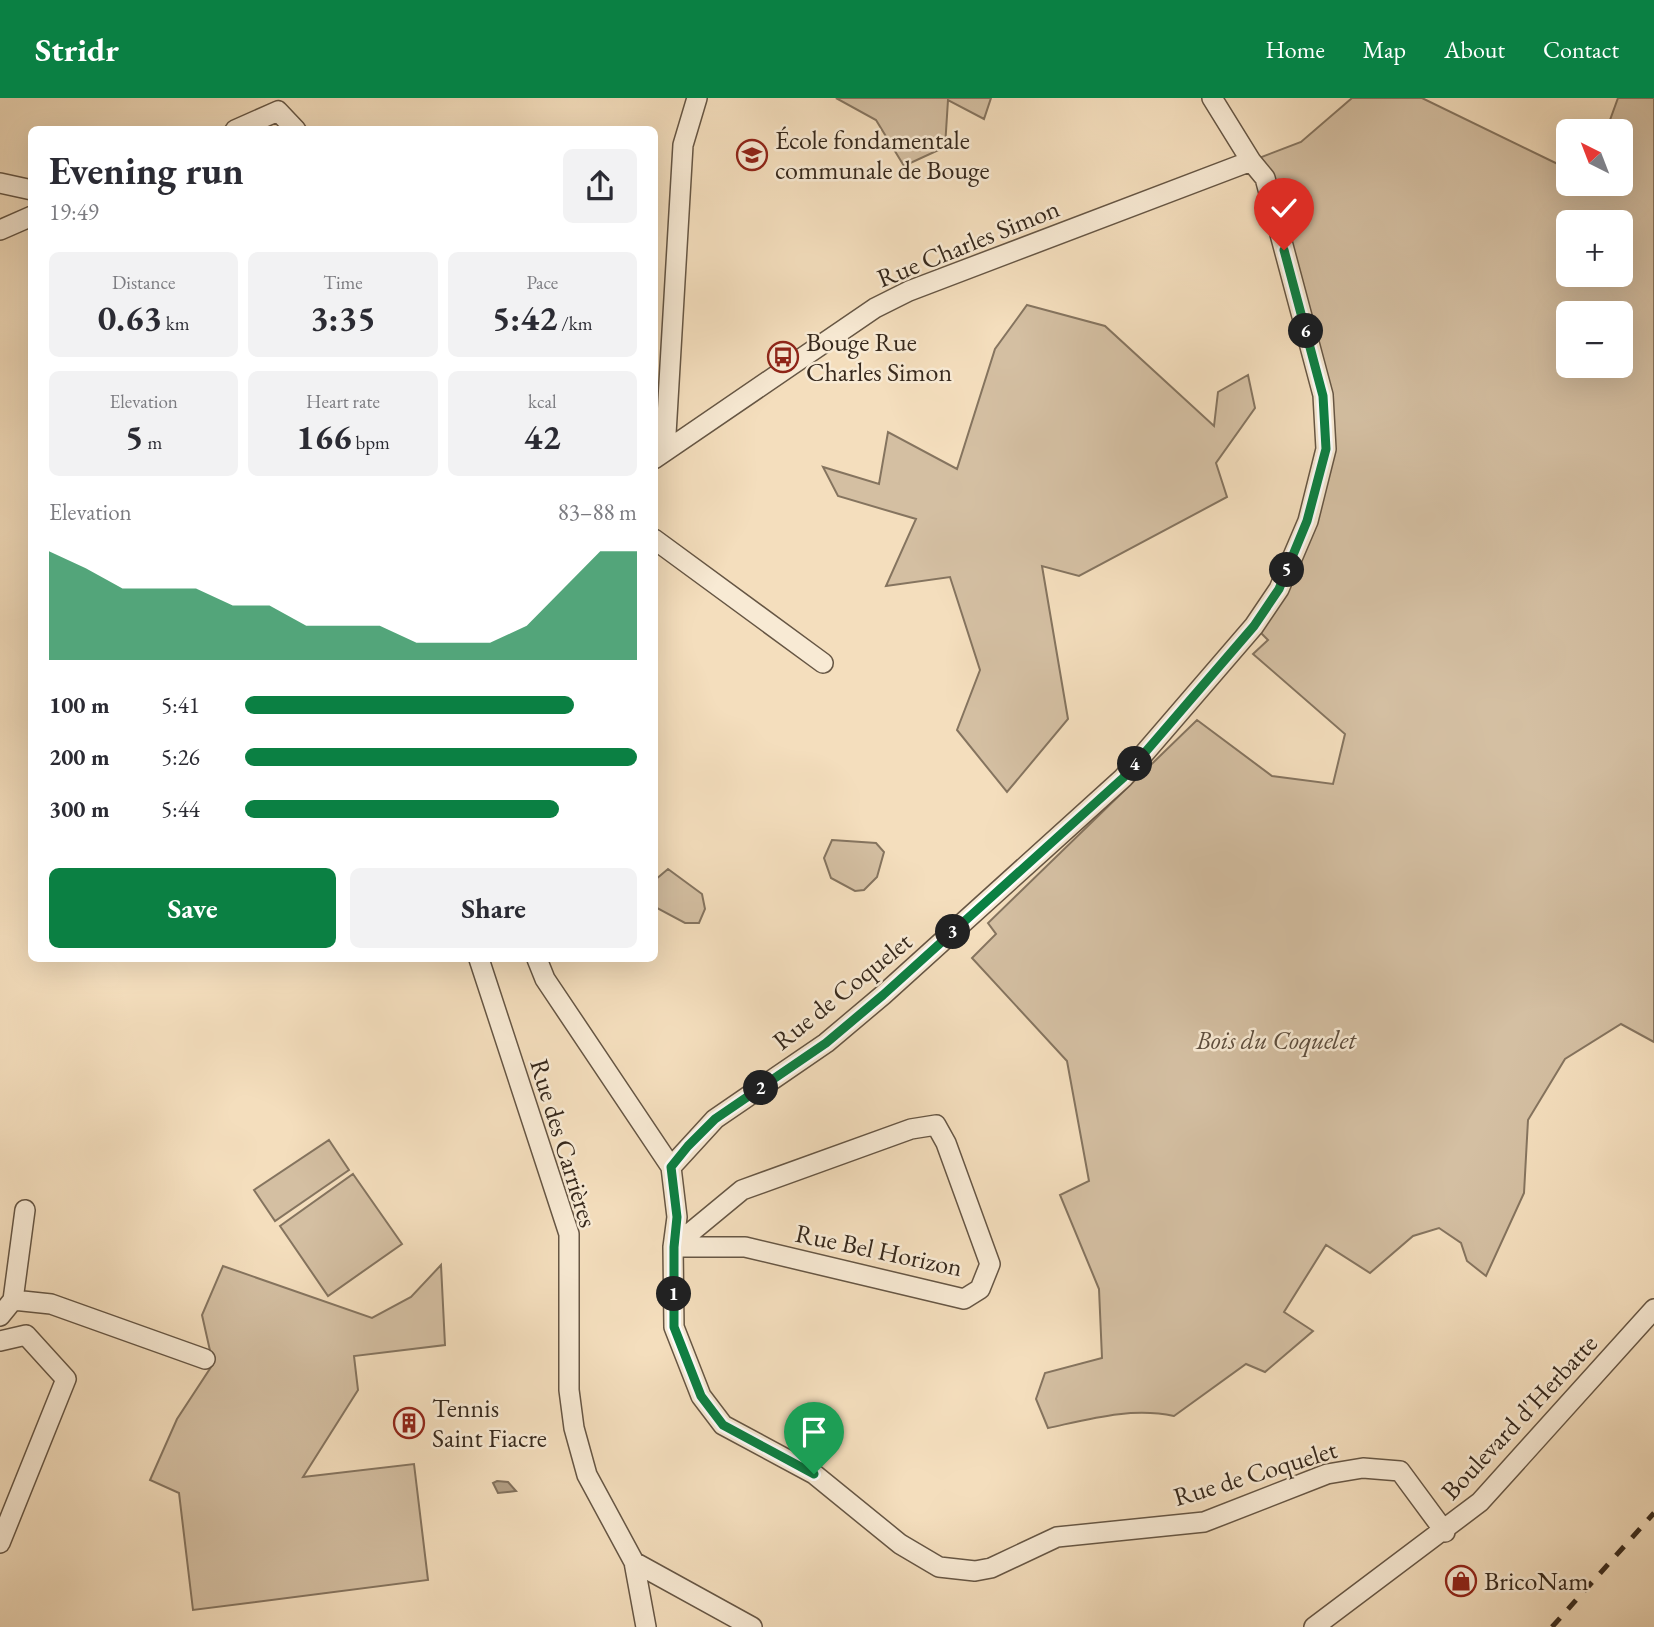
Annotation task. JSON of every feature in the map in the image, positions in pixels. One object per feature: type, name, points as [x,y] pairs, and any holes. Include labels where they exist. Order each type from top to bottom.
[{"type":"street","points":[[660,455],[682,145],[697,98]]},
{"type":"street","name":"Rue de Coquelet","points":[[1212,98],[1251,161],[1265,178],[1323,396],[1326,449],[1320,481],[1279,589],[1254,626],[1123,778],[883,995],[826,1043],[715,1119],[688,1146],[671,1167],[677,1217],[674,1247],[674,1327],[701,1396],[723,1425],[814,1474],[900,1544],[939,1567],[975,1571],[991,1568],[1058,1537],[1203,1522],[1327,1474],[1363,1468],[1400,1471],[1444,1532]]},
{"type":"street","points":[[242,126],[279,105],[293,126]]},
{"type":"street","name":"Rue Charles Simon","points":[[660,455],[875,308],[909,291],[1251,161]]},
{"type":"street","points":[[0,183],[28,189]]},
{"type":"street","points":[[0,230],[28,218]]},
{"type":"street","points":[[658,542],[823,663]]},
{"type":"street","name":"Rue des Carrières","points":[[479,962],[569,1234],[569,1390],[574,1428],[587,1475],[634,1562],[646,1627]]},
{"type":"street","points":[[538,962],[545,979],[671,1167]]},
{"type":"street","name":"Rue Bel Horizon","points":[[936,1125],[946,1143],[990,1264],[980,1289],[964,1299],[745,1247],[674,1247],[742,1190],[911,1129],[936,1125]]},
{"type":"street","points":[[0,1316],[13,1300],[25,1210]]},
{"type":"street","points":[[13,1300],[51,1304],[205,1360]]},
{"type":"street","name":"Boulevard d'Herbatte","points":[[1314,1627],[1444,1532],[1489,1493],[1654,1308]]},
{"type":"street","points":[[0,1341],[26,1335],[66,1379],[0,1543]]},
{"type":"street","points":[[634,1562],[752,1627]]},
{"type":"green space","points":[[836,98],[991,98],[984,119],[948,100],[945,147],[904,166],[876,120]]},
{"type":"green space","name":"Bois du Coquelet","points":[[1352,98],[1422,98],[1556,163],[1556,196],[1633,196],[1633,119],[1610,119],[1618,98],[1654,98],[1654,1042],[1621,1024],[1565,1059],[1528,1120],[1524,1193],[1486,1276],[1467,1261],[1461,1243],[1439,1228],[1413,1236],[1370,1273],[1326,1245],[1284,1312],[1313,1331],[1265,1372],[1246,1364],[1174,1416],[1126,1413],[1048,1428],[1036,1399],[1045,1373],[1102,1358],[1099,1289],[1060,1195],[1089,1181],[1067,1061],[972,958],[996,934],[988,923],[1197,720],[1272,776],[1333,784],[1345,734],[1253,654],[1268,640],[1254,626],[1307,521],[1323,395],[1251,161],[1301,142]]},
{"type":"green space","points":[[1027,305],[1105,326],[1214,426],[1218,392],[1248,375],[1255,408],[1216,463],[1227,497],[1079,576],[1042,566],[1068,719],[1007,792],[957,730],[980,670],[950,577],[886,586],[916,519],[838,496],[823,467],[879,484],[888,432],[957,469],[995,349]]},
{"type":"green space","points":[[832,840],[876,843],[884,852],[877,877],[864,890],[855,891],[831,878],[824,858]]},
{"type":"green space","points":[[668,869],[702,894],[705,909],[699,923],[685,923],[658,909],[658,877]]},
{"type":"green space","points":[[329,1140],[349,1170],[275,1221],[254,1190]]},
{"type":"green space","points":[[353,1174],[402,1244],[328,1296],[280,1226]]},
{"type":"green space","points":[[441,1265],[445,1345],[354,1356],[358,1390],[303,1477],[414,1464],[428,1580],[193,1610],[179,1493],[150,1480],[177,1419],[213,1364],[202,1315],[223,1266],[372,1318],[411,1297]]},
{"type":"shaded area","points":[[508,1482],[516,1491],[498,1493],[493,1483]]},
{"type":"railway","points":[[1552,1627],[1654,1513]]},
{"type":"place","name":"École fondamentale communale de Bouge","points":[[752,155]]},
{"type":"place","name":"Bouge Rue Charles Simon","points":[[783,357]]},
{"type":"place","name":"Tennis Saint Fiacre","points":[[409,1423]]},
{"type":"place","name":"BricoNam","points":[[1461,1581]]},
{"type":"route","points":[[814,1474],[723,1425],[701,1396],[674,1327],[674,1247],[677,1217],[671,1167],[715,1119],[826,1043],[883,995],[1123,778],[1254,626],[1279,589],[1307,521],[1320,481],[1326,449],[1323,396],[1284,250]]}]
